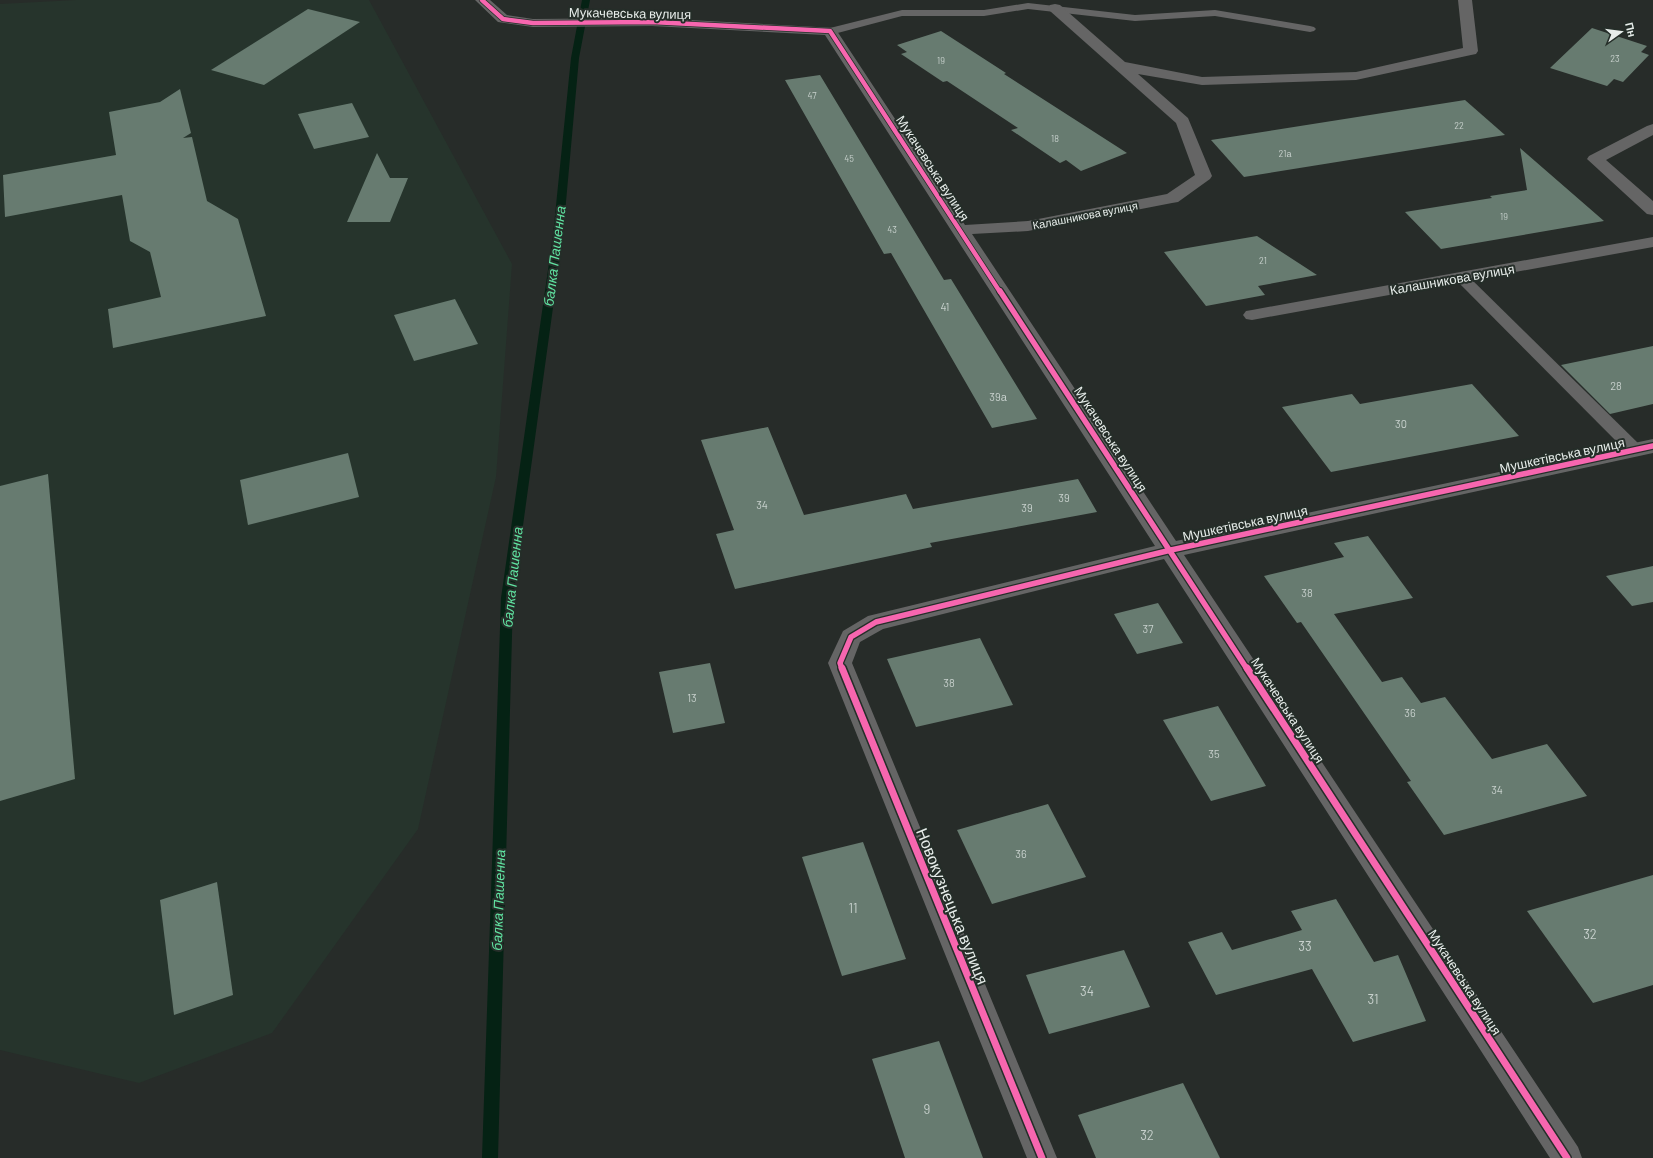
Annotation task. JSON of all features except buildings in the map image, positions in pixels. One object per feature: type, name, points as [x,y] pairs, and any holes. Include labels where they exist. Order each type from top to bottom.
[{"type":"street","name":"Мукачевська вулиця","points":[[482,0],[504,19],[533,23],[652,22],[830,31],[959,230],[1171,550],[1567,1158]]},
{"type":"street","points":[[1055,8],[1120,66],[1202,81],[1356,76],[1471,51],[1465,0]]},
{"type":"street","name":"Калашникова вулиця","points":[[959,230],[1028,226],[1172,198],[1204,176],[1183,121],[1120,66]]},
{"type":"street","points":[[1653,130],[1594,159],[1653,210]]},
{"type":"street","name":"Калашникова вулиця","points":[[1252,316],[1653,242]]},
{"type":"street","name":"Мушкетівська вулиця","points":[[840,663],[851,637],[876,622],[1171,550],[1644,448]]},
{"type":"street","name":"Новокузнецька вулиця","points":[[840,663],[1042,1158]]},
{"type":"lane","points":[[902,13],[919,3]]},
{"type":"lane","points":[[830,31],[902,13],[984,12],[1028,6],[1135,18],[1215,13],[1310,29]]},
{"type":"lane","points":[[1461,277],[1644,448]]},
{"type":"shaded area","points":[[76,0],[369,0],[512,264],[496,477],[418,829],[272,1033],[139,1083],[0,1050],[0,4]]},
{"type":"waterway","name":"балка Пашенна","points":[[490,1158],[507,598],[558,235],[575,58],[586,0]]},
{"type":"cycle path","points":[[482,0],[503,19],[533,23],[652,22],[830,31],[1567,1158]]},
{"type":"cycle path","points":[[1042,1158],[840,663],[851,637],[876,622],[1171,550],[1653,446]]}]
